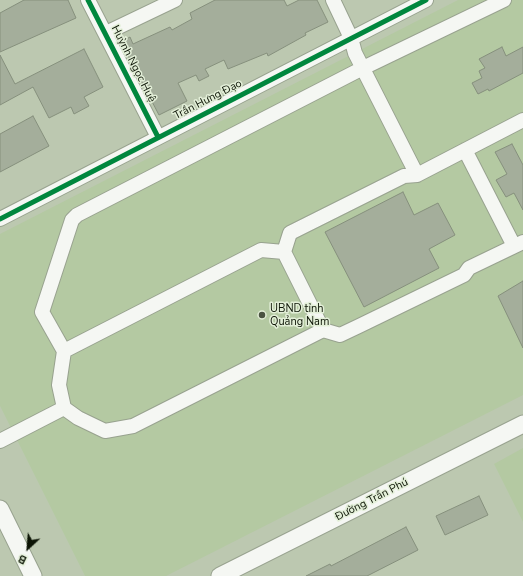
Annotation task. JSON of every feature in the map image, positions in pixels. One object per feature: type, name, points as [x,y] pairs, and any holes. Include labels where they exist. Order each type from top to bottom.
[{"type":"main road","name":"Đường Trần Phú","points":[[220,576],[523,424]]},
{"type":"main road","points":[[0,509],[33,576]]},
{"type":"street","name":"Huỳnh Ngọc Huệ","points":[[88,0],[158,137]]},
{"type":"street","points":[[106,33],[175,0]]},
{"type":"street","points":[[333,0],[351,38],[355,52],[417,175]]},
{"type":"street","name":"Trần Hưng Đạo","points":[[0,219],[426,0]]},
{"type":"street","points":[[465,150],[518,244],[470,268],[464,275],[340,335],[323,330],[133,426],[105,431],[78,418],[64,408],[59,385],[64,351],[42,312],[72,220],[77,215],[363,68],[504,0]]},
{"type":"street","points":[[323,330],[284,252],[290,234],[404,176],[417,175],[523,120]]},
{"type":"street","points":[[64,351],[261,250],[284,252]]},
{"type":"street","points":[[0,441],[64,408]]},
{"type":"shaded area","name":"UBND tỉnh Quảng Nam","points":[[458,0],[523,0],[523,395],[166,576],[85,576],[0,406],[0,234]]},
{"type":"shaded area","points":[[523,448],[523,522],[494,464]]},
{"type":"building","points":[[24,0],[68,0],[76,18],[0,52],[0,13]]},
{"type":"building","points":[[215,0],[284,0],[287,6],[299,0],[317,0],[328,22],[305,33],[306,35],[268,56],[267,53],[228,69],[224,60],[205,69],[209,76],[199,81],[196,75],[178,83],[187,101],[159,115],[121,42],[130,37],[133,44],[170,27],[172,30],[192,19],[190,13]]},
{"type":"building","points":[[502,47],[506,56],[523,47],[523,73],[489,91],[488,89],[478,94],[472,83],[482,78],[479,71],[485,68],[479,59]]},
{"type":"building","points":[[84,49],[103,87],[84,97],[89,106],[74,114],[71,107],[49,118],[33,87],[0,105],[0,55],[15,84]]},
{"type":"building","points":[[33,116],[49,146],[0,172],[0,134]]},
{"type":"building","points":[[512,144],[523,165],[523,210],[514,193],[506,197],[496,180],[507,174],[495,152]]},
{"type":"building","points":[[403,192],[414,215],[438,203],[455,235],[429,249],[439,268],[364,307],[325,232]]},
{"type":"building","points":[[523,281],[523,348],[498,296]]},
{"type":"building","points":[[479,496],[488,515],[445,535],[436,516]]},
{"type":"building","points":[[406,527],[418,550],[367,576],[306,576],[330,564],[331,566]]},
{"type":"cycle path","points":[[88,0],[158,137]]},
{"type":"cycle path","points":[[0,219],[426,0]]},
{"type":"place","name":"UBND tỉnh Quảng Nam","points":[[262,315]]}]
